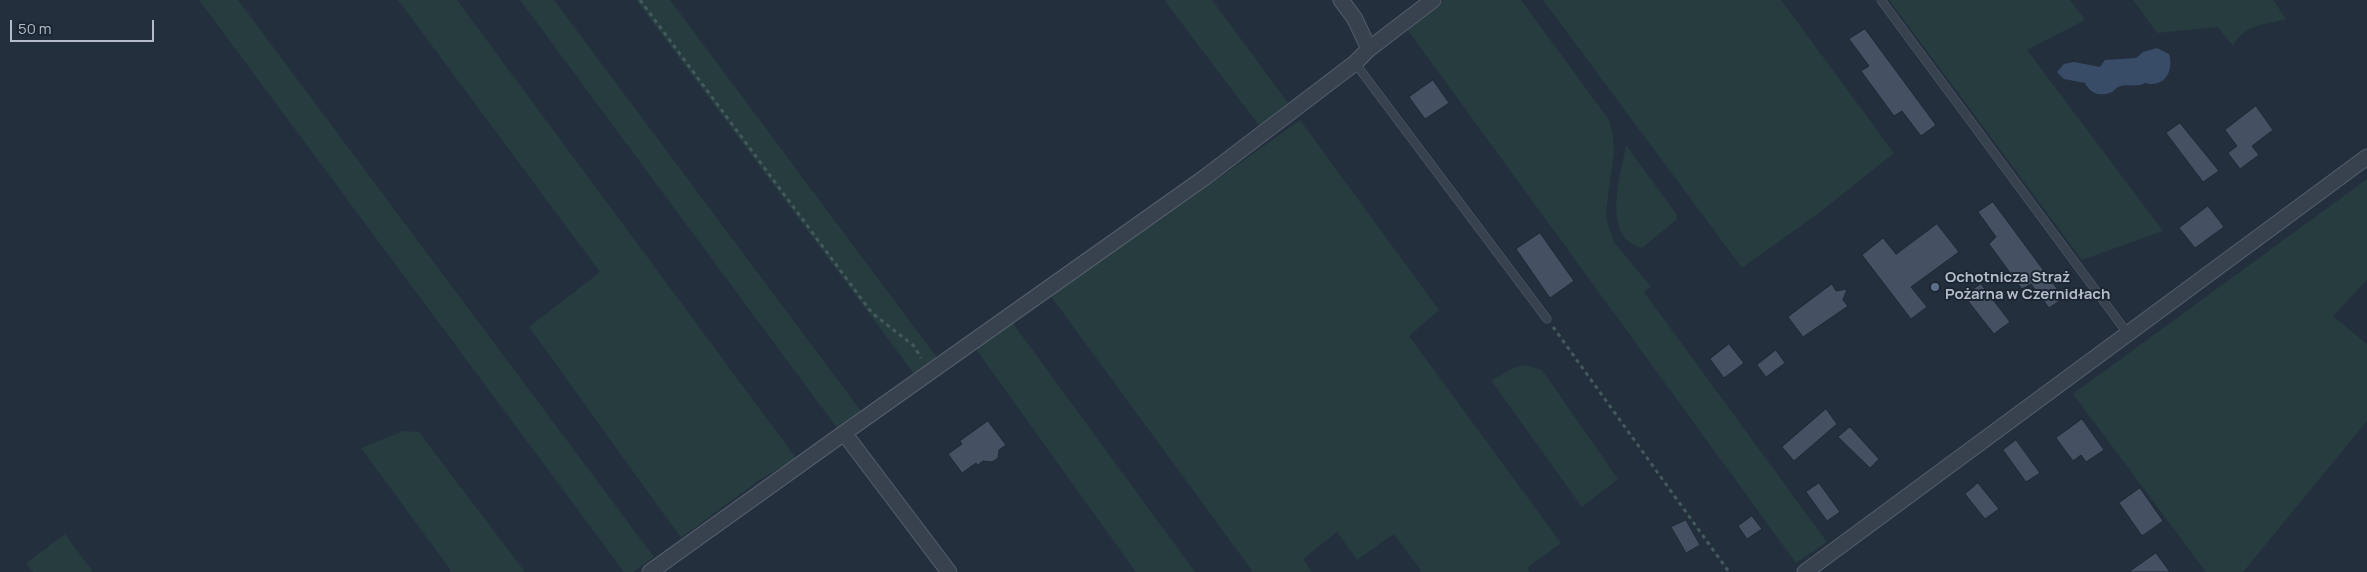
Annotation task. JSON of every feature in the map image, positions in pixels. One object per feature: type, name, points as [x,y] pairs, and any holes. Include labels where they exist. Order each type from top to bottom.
[{"type":"street","points":[[1341,0],[1355,19],[1369,50]]},
{"type":"street","points":[[650,572],[927,373],[1204,178],[1355,63],[1433,0]]},
{"type":"street","points":[[1805,572],[2367,157]]},
{"type":"street","points":[[844,433],[948,572]]},
{"type":"lane","points":[[1881,0],[2128,334]]},
{"type":"lane","points":[[1355,63],[1547,319]]},
{"type":"path","points":[[640,0],[872,313],[914,346],[927,373]]},
{"type":"path","points":[[1547,319],[1729,572]]},
{"type":"green space","points":[[199,0],[238,0],[654,557],[633,572],[624,572]]},
{"type":"green space","points":[[398,0],[457,0],[796,458],[758,481],[681,538],[529,327],[600,272]]},
{"type":"green space","points":[[520,0],[554,0],[861,411],[837,428]]},
{"type":"green space","points":[[636,0],[670,0],[938,359],[914,374]]},
{"type":"green space","points":[[1212,0],[1289,104],[1260,127],[1165,1]]},
{"type":"green space","points":[[1444,0],[1521,0],[1609,120],[1613,135],[1614,152],[1606,212],[1614,242],[1651,287],[1644,292],[1827,542],[1796,563],[1407,29]]},
{"type":"green space","points":[[1543,0],[1781,0],[1894,153],[1819,213],[1742,268]]},
{"type":"green space","points":[[1889,0],[2070,0],[2085,20],[2027,50],[2163,231],[2082,260]]},
{"type":"green space","points":[[2133,0],[2273,0],[2286,19],[2249,29],[2243,33],[2233,46],[2218,27],[2157,33]]},
{"type":"green space","points":[[1300,120],[1439,310],[1409,336],[1561,543],[1527,568],[1530,572],[1422,572],[1394,534],[1357,560],[1337,532],[1303,559],[1312,572],[1253,572],[1050,295],[1088,266],[1160,220]]},
{"type":"green space","points":[[1626,145],[1677,215],[1676,220],[1642,248],[1629,242],[1621,231],[1617,218],[1616,204]]},
{"type":"green space","points":[[2367,179],[2367,280],[2333,316],[2367,344],[2367,421],[2243,572],[2206,572],[2073,394]]},
{"type":"green space","points":[[1012,322],[1195,572],[1136,572],[975,348]]},
{"type":"green space","points":[[1526,365],[1542,370],[1618,479],[1582,507],[1491,380],[1512,369]]},
{"type":"green space","points":[[403,431],[419,432],[525,572],[452,572],[361,448]]},
{"type":"green space","points":[[65,534],[93,572],[33,572],[26,563]]},
{"type":"water","points":[[2157,48],[2169,54],[2170,60],[2169,72],[2163,81],[2158,83],[2121,86],[2108,94],[2096,94],[2085,83],[2064,79],[2057,72],[2064,64],[2074,62],[2100,67],[2105,60],[2136,58],[2143,52]]},
{"type":"building","points":[[1865,29],[1936,125],[1921,136],[1902,111],[1894,116],[1861,71],[1869,66],[1849,39]]},
{"type":"building","points":[[1433,80],[1449,103],[1425,119],[1409,97]]},
{"type":"building","points":[[2256,106],[2273,130],[2252,146],[2259,155],[2240,169],[2228,153],[2237,146],[2225,130]]},
{"type":"building","points":[[2180,123],[2219,171],[2203,182],[2166,133]]},
{"type":"building","points":[[1993,202],[2064,298],[2049,308],[2031,284],[2022,289],[1989,244],[1996,237],[1978,212]]},
{"type":"building","points":[[2208,206],[2224,227],[2195,248],[2179,228]]},
{"type":"building","points":[[1937,224],[1959,252],[1911,287],[1927,307],[1911,319],[1862,255],[1883,238],[1896,254]]},
{"type":"building","points":[[1540,233],[1574,281],[1550,298],[1516,249]]},
{"type":"building","points":[[1832,284],[1836,291],[1847,289],[1843,300],[1848,306],[1803,337],[1788,317]]},
{"type":"building","points":[[1981,284],[2010,322],[1994,334],[1964,296]]},
{"type":"building","points":[[1729,344],[1744,363],[1724,378],[1710,359]]},
{"type":"building","points":[[1776,350],[1785,363],[1766,377],[1757,365]]},
{"type":"building","points":[[1826,409],[1837,424],[1794,461],[1782,447]]},
{"type":"building","points":[[2082,419],[2104,450],[2086,462],[2081,455],[2073,461],[2056,438]]},
{"type":"building","points":[[988,421],[1006,445],[999,450],[998,458],[992,462],[983,461],[978,465],[976,463],[962,473],[948,454],[962,444],[960,441]]},
{"type":"building","points":[[1850,427],[1879,459],[1870,468],[1838,437]]},
{"type":"building","points":[[2016,440],[2040,473],[2026,482],[2003,450]]},
{"type":"building","points":[[1819,483],[1840,512],[1827,521],[1806,492]]},
{"type":"building","points":[[1978,483],[1999,509],[1985,519],[1965,494]]},
{"type":"building","points":[[2140,488],[2163,521],[2142,536],[2119,503]]},
{"type":"building","points":[[1752,516],[1762,529],[1747,539],[1738,526]]},
{"type":"building","points":[[1686,520],[1700,545],[1686,553],[1671,527]]},
{"type":"building","points":[[2156,553],[2170,572],[2129,572]]},
{"type":"place","name":"Ochotnicza Straż Pożarna w Czernidłach","points":[[1935,287]]}]
